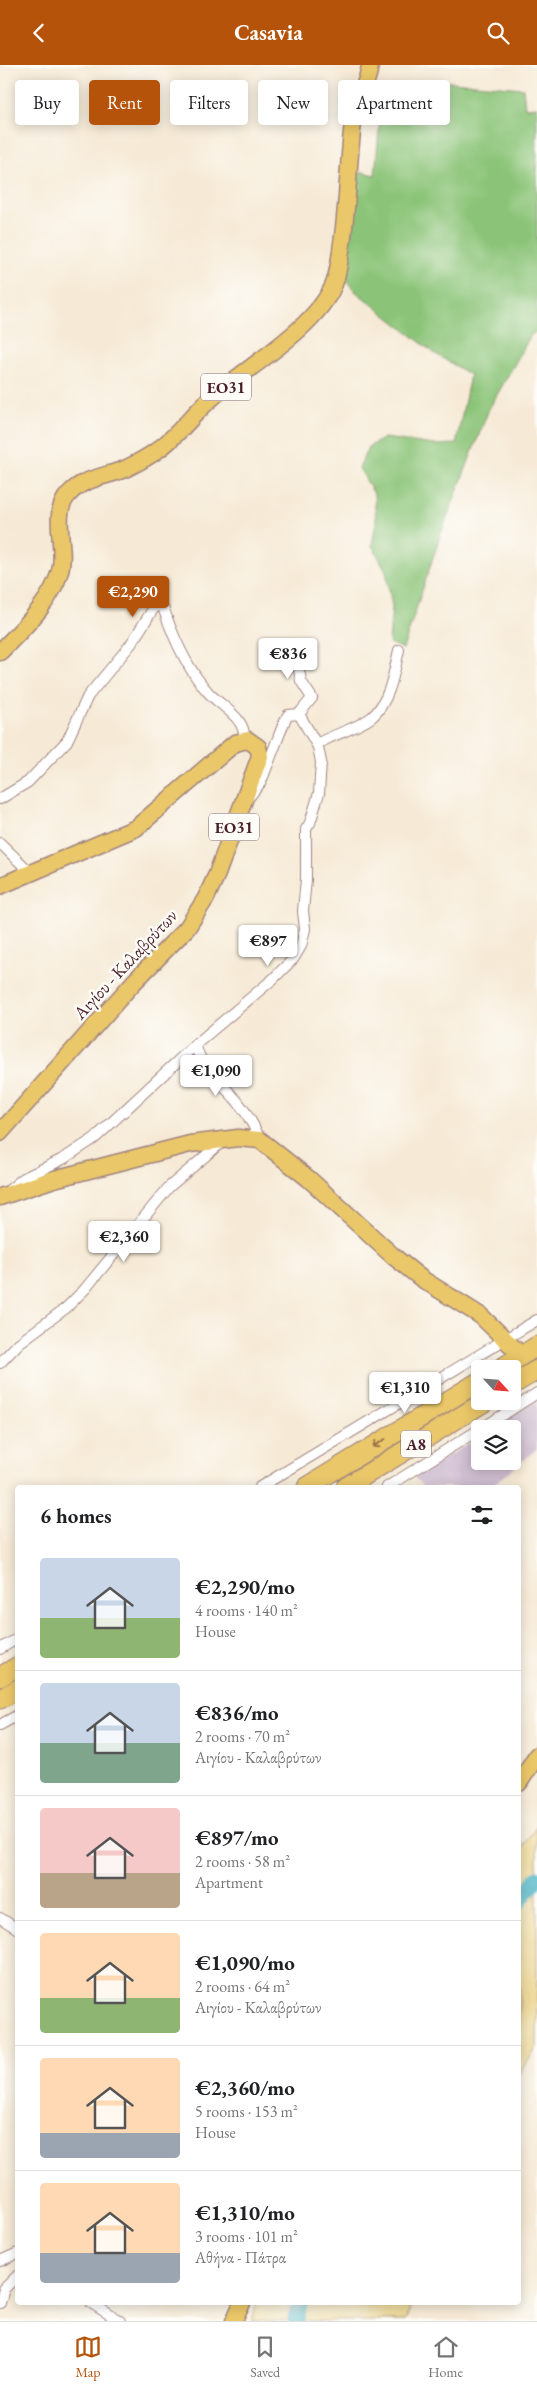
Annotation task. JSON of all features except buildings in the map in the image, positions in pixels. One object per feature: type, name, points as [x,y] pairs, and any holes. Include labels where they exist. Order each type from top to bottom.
[{"type":"highway","points":[[514,1360],[537,1346]]},
{"type":"highway","points":[[521,1381],[537,1374]]},
{"type":"highway","name":"Α8","points":[[310,1485],[471,1387]]},
{"type":"highway","name":"Α8","points":[[349,1485],[471,1410]]},
{"type":"highway","points":[[0,1677],[15,1668]]},
{"type":"highway","points":[[0,1699],[15,1691]]},
{"type":"main road","name":"ΕΟ31","points":[[0,652],[36,613],[54,587],[61,568],[60,513],[68,494],[82,484],[126,468],[160,448],[214,396],[296,331],[321,308],[334,283],[338,267],[350,178],[353,122],[356,106],[370,65]]},
{"type":"main road","name":"Αιγίου - Καλαβρύτων","points":[[0,1133],[133,983],[187,928],[206,898],[260,756],[256,745],[244,740]]},
{"type":"main road","points":[[0,886],[136,828],[235,743],[244,740]]},
{"type":"main road","points":[[2,1196],[54,1179],[190,1144],[238,1138],[260,1140],[309,1179],[393,1256],[422,1279],[481,1316],[510,1344]]},
{"type":"main road","points":[[521,1780],[537,1755]]},
{"type":"main road","points":[[234,2321],[241,2305]]},
{"type":"street","points":[[0,799],[28,782],[67,741],[88,696],[131,643],[155,606],[160,606],[164,610],[178,644],[201,684],[241,723],[245,733],[244,740]]},
{"type":"street","points":[[241,806],[261,782],[284,720],[288,715],[300,714],[312,698],[301,681],[294,648]]},
{"type":"street","points":[[317,744],[372,717],[380,707],[392,679],[399,650]]},
{"type":"street","points":[[2,1196],[24,1178],[63,1159],[95,1138],[195,1045],[273,979],[294,958],[301,946],[305,929],[303,911],[306,879],[306,829],[315,808],[321,772],[320,752],[300,714]]},
{"type":"street","points":[[0,843],[31,873]]},
{"type":"street","points":[[195,1045],[200,1059],[212,1077],[237,1102],[255,1127],[260,1140]]},
{"type":"street","points":[[0,1363],[19,1343],[66,1308],[86,1289],[169,1187],[224,1140]]},
{"type":"street","points":[[263,1485],[510,1344],[537,1320]]},
{"type":"street","points":[[495,1420],[537,1393]]},
{"type":"street","points":[[390,1485],[471,1435]]},
{"type":"street","points":[[0,1649],[15,1640]]},
{"type":"street","points":[[0,1725],[15,1717]]},
{"type":"street","points":[[0,1918],[15,1927]]},
{"type":"street","points":[[0,2261],[15,2254]]},
{"type":"street","points":[[0,2303],[4,2289],[15,2278]]},
{"type":"street","points":[[94,2305],[120,2321]]},
{"type":"shaded area","points":[[537,1400],[537,1449],[521,1462],[521,1420],[505,1420]]},
{"type":"shaded area","points":[[471,1442],[471,1470],[511,1470],[492,1485],[421,1485],[414,1477]]},
{"type":"green space","points":[[450,82],[523,88],[525,108],[537,107],[537,331],[531,335],[489,409],[441,533],[403,649],[389,643],[392,607],[386,571],[372,545],[376,522],[374,494],[359,468],[368,447],[384,438],[434,445],[456,444],[470,375],[434,353],[355,291],[341,270],[355,181],[361,172],[375,175],[379,125],[450,125]]},
{"type":"sand","points":[[537,1825],[537,2047],[521,2072],[521,1850]]},
{"type":"sand","points":[[256,2305],[412,2305],[406,2321],[252,2321]]},
{"type":"waterway","points":[[521,1899],[537,1878]]},
{"type":"waterway","points":[[296,2321],[300,2305]]}]
